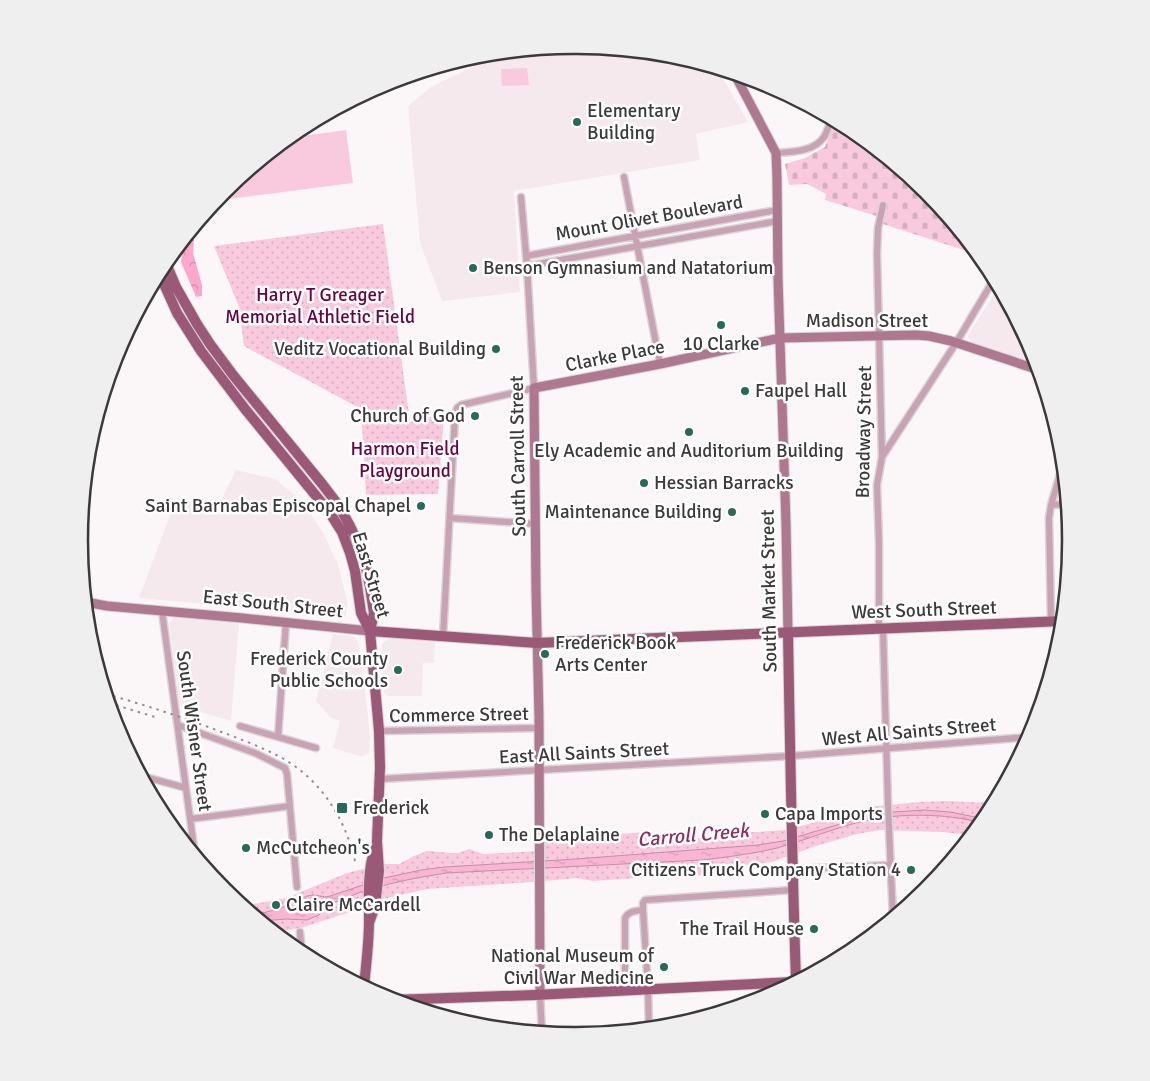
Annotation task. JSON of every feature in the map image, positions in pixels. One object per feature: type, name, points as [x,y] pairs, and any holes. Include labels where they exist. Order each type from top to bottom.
[{"type":"main road","name":"East Street","points":[[169,271],[176,287],[210,344],[339,506],[363,557],[374,613],[370,631]]},
{"type":"main road","name":"East Street","points":[[163,282],[177,313],[201,351],[330,513],[342,532],[355,571],[361,613],[370,631]]},
{"type":"main road","name":"West South Street","points":[[788,633],[1055,622]]},
{"type":"main road","name":"East South Street","points":[[370,631],[537,643],[788,633]]},
{"type":"main road","points":[[365,979],[369,923],[375,906],[373,854],[377,841],[380,779],[379,731],[370,631]]},
{"type":"main road","name":"South Market Street","points":[[788,633],[795,974]]},
{"type":"main road","points":[[414,999],[777,983]]},
{"type":"street","name":"South Market Street","points":[[740,83],[776,153],[788,633]]},
{"type":"street","points":[[776,153],[788,153],[818,144],[829,126]]},
{"type":"street","points":[[624,177],[660,364]]},
{"type":"street","name":"South Carroll Street","points":[[521,196],[534,388],[539,717],[540,994]]},
{"type":"street","name":"Broadway Street","points":[[883,205],[878,228],[877,252],[882,457],[877,485],[893,909]]},
{"type":"street","name":"Mount Olivet Boulevard","points":[[526,256],[777,210]]},
{"type":"street","name":"Mount Olivet Boulevard","points":[[527,266],[778,221]]},
{"type":"street","points":[[882,457],[956,343],[990,285]]},
{"type":"street","name":"Madison Street","points":[[780,338],[922,335],[936,337],[1030,367]]},
{"type":"street","name":"Clarke Place","points":[[450,518],[455,416],[457,408],[461,405],[534,388],[660,364],[780,338]]},
{"type":"street","points":[[1050,622],[1049,518],[1058,480]]},
{"type":"street","points":[[1051,505],[1061,504]]},
{"type":"street","points":[[443,637],[450,518],[535,524]]},
{"type":"street","name":"East South Street","points":[[92,603],[370,631]]},
{"type":"street","name":"South Wisner Street","points":[[162,611],[193,842]]},
{"type":"street","points":[[278,737],[286,622]]},
{"type":"street","points":[[178,725],[255,753],[285,768],[297,886]]},
{"type":"street","points":[[240,726],[316,748]]},
{"type":"street","name":"Commerce Street","points":[[379,731],[539,728]]},
{"type":"street","name":"West All Saints Street","points":[[790,756],[1020,738]]},
{"type":"street","name":"East All Saints Street","points":[[380,779],[790,756]]},
{"type":"street","points":[[150,778],[186,788]]},
{"type":"street","points":[[190,819],[290,806]]},
{"type":"street","points":[[793,869],[891,864]]},
{"type":"street","points":[[649,1021],[643,910],[645,900],[793,890]]},
{"type":"street","points":[[625,990],[625,918],[632,911],[643,910]]},
{"type":"street","points":[[300,932],[301,942]]},
{"type":"street","points":[[540,994],[542,1026]]},
{"type":"shaded area","points":[[575,54],[639,58],[670,63],[722,77],[748,122],[696,134],[700,160],[514,191],[520,292],[442,301],[420,243],[408,106],[431,87],[476,65],[511,58]]},
{"type":"shaded area","points":[[994,292],[1012,325],[1028,361],[973,343],[967,337]]},
{"type":"shaded area","points":[[236,470],[275,479],[303,502],[322,531],[338,564],[347,601],[346,617],[139,598],[176,499],[216,510]]},
{"type":"shaded area","points":[[173,618],[239,622],[231,721],[180,706],[169,624]]},
{"type":"shaded area","points":[[333,634],[353,637],[359,644],[370,738],[369,753],[364,756],[333,748],[340,721],[331,718],[316,701]]},
{"type":"shaded area","name":"Frederick County Public Schools","points":[[392,638],[435,641],[434,663],[423,663],[422,696],[388,696],[384,693],[382,645],[385,641]]},
{"type":"green space","points":[[527,68],[529,85],[502,86],[501,69]]},
{"type":"green space","points":[[832,128],[871,154],[919,196],[966,251],[883,224],[883,218],[825,200],[826,194],[807,184],[789,185],[785,164],[805,158],[825,147]]},
{"type":"green space","points":[[346,130],[353,183],[229,199],[279,154],[306,136]]},
{"type":"green space","name":"Harry T Greager Memorial Athletic Field","points":[[383,224],[410,422],[444,414],[438,494],[366,495],[361,409],[244,346],[239,307],[214,246]]},
{"type":"green space","points":[[194,238],[193,253],[202,285],[202,296],[196,297],[181,262],[182,253]]},
{"type":"green space","points":[[944,801],[985,803],[963,834],[880,830],[857,834],[816,846],[772,862],[746,865],[737,870],[708,875],[593,881],[576,878],[427,889],[382,899],[359,909],[301,928],[284,931],[252,904],[286,898],[347,873],[384,864],[399,864],[427,851],[458,853],[469,849],[483,854],[540,851],[541,840],[645,832],[647,841],[786,830],[867,807]]},
{"type":"water","points":[[924,810],[950,812],[976,817],[973,821],[953,817],[922,815],[878,818],[842,827],[777,848],[749,854],[702,860],[446,873],[389,884],[361,892],[335,902],[319,915],[307,920],[271,920],[262,913],[279,909],[307,896],[327,897],[384,878],[421,870],[758,845],[783,841],[867,816]]},
{"type":"railway","points":[[114,696],[235,737],[274,754],[296,767],[320,789],[338,815],[351,845],[355,861]]},
{"type":"railway","points":[[117,705],[155,717]]},
{"type":"place","name":"Elementary Building","points":[[577,122]]},
{"type":"place","name":"Benson Gymnasium and Natatorium","points":[[473,268]]},
{"type":"place","name":"10 Clarke","points":[[721,325]]},
{"type":"place","name":"Veditz Vocational Building","points":[[496,349]]},
{"type":"place","name":"Faupel Hall","points":[[745,391]]},
{"type":"place","name":"Church of God","points":[[475,416]]},
{"type":"place","name":"Ely Academic and Auditorium Building","points":[[689,432]]},
{"type":"place","name":"Hessian Barracks","points":[[644,483]]},
{"type":"place","name":"Saint Barnabas Episcopal Chapel","points":[[421,506]]},
{"type":"place","name":"Maintenance Building","points":[[732,512]]},
{"type":"place","name":"Frederick Book Arts Center","points":[[545,654]]},
{"type":"place","name":"Frederick County Public Schools","points":[[398,670]]},
{"type":"place","name":"Frederick","points":[[342,808]]},
{"type":"place","name":"Capa Imports","points":[[765,814]]},
{"type":"place","name":"The Delaplaine","points":[[489,835]]},
{"type":"place","name":"McCutcheon's","points":[[246,848]]},
{"type":"place","name":"Citizens Truck Company Station 4","points":[[911,870]]},
{"type":"place","name":"Claire McCardell","points":[[276,905]]},
{"type":"place","name":"The Trail House","points":[[814,929]]},
{"type":"place","name":"National Museum of Civil War Medicine","points":[[664,967]]},
{"type":"park label","name":"Harmon Field Playground","points":[[405,460]]},
{"type":"water label","name":"Carroll Creek","points":[[693,835]]}]
